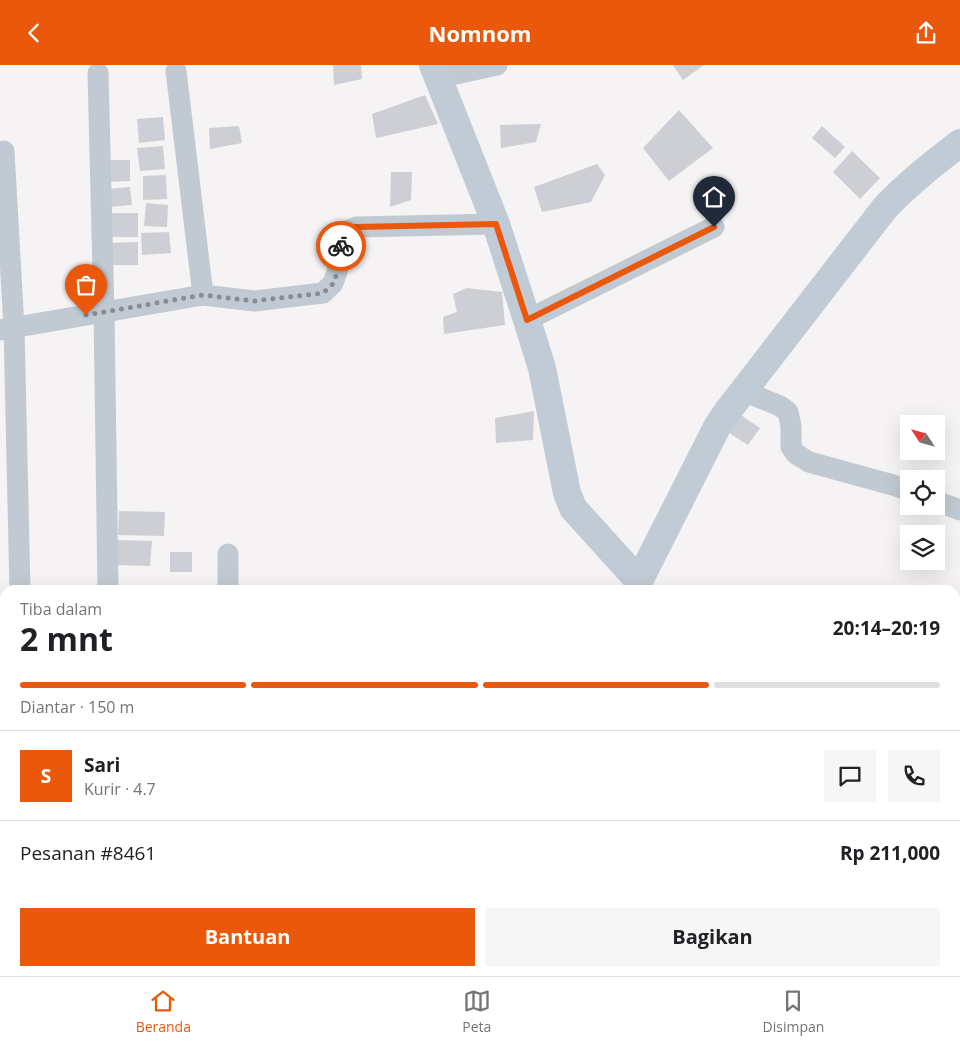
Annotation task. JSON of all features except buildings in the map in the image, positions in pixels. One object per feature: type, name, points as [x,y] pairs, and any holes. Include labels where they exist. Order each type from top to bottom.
[{"type":"street","points":[[497,65],[436,72],[496,224],[527,320],[542,369],[567,493],[573,508],[637,585],[717,427],[727,412],[884,209],[902,189],[960,143]]},
{"type":"street","points":[[176,71],[203,295]]},
{"type":"street","points":[[98,73],[108,585]]},
{"type":"street","points":[[4,151],[7,329],[20,585]]},
{"type":"street","points":[[7,329],[203,295],[254,301],[323,293],[334,283],[345,232],[356,227],[496,224]]},
{"type":"street","points":[[527,320],[714,227]]},
{"type":"street","points":[[743,391],[780,406],[788,412],[791,426],[791,447],[796,454],[809,462],[900,488]]},
{"type":"street","points":[[945,504],[960,510]]},
{"type":"street","points":[[228,554],[228,585]]},
{"type":"way so far","points":[[86,315],[203,295],[254,301],[323,293],[334,283],[341,246]]},
{"type":"route","points":[[341,246],[345,232],[356,227],[496,224],[527,320],[714,227]]}]
